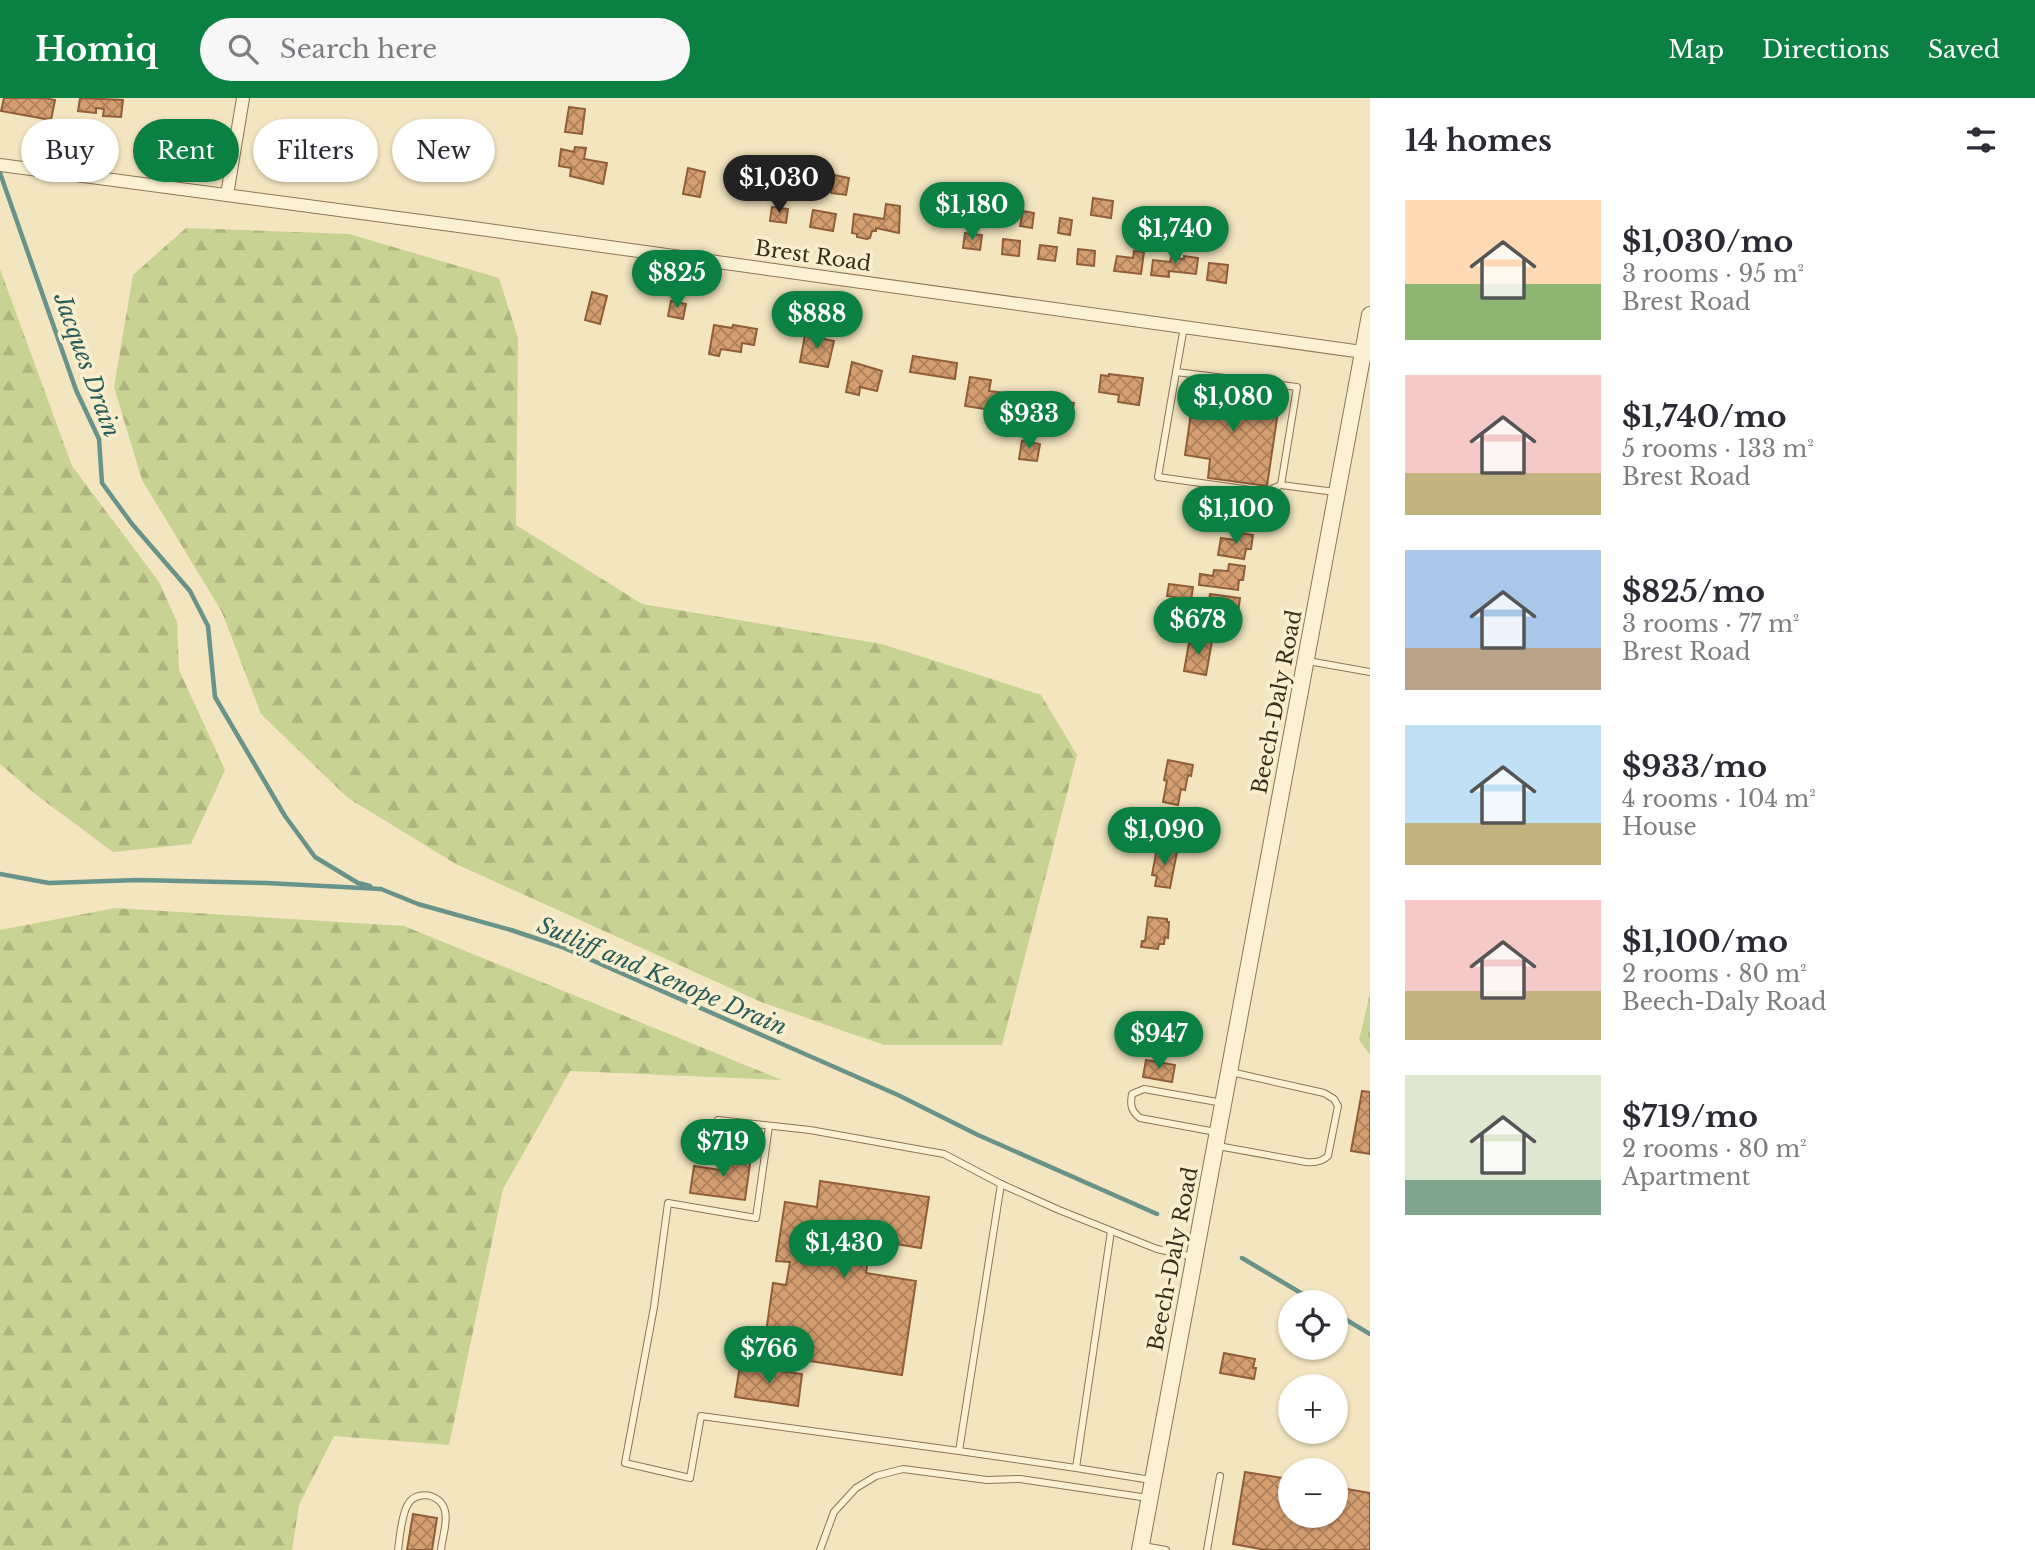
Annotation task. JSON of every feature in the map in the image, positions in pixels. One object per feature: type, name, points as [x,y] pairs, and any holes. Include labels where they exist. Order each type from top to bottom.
[{"type":"street","points":[[227,195],[243,98]]},
{"type":"street","name":"Brest Road","points":[[0,165],[1367,352]]},
{"type":"street","name":"Beech-Daly Road","points":[[1141,1548],[1337,492],[1367,352],[1370,315]]},
{"type":"lane","points":[[1184,327],[1158,477],[1265,492],[1281,485],[1337,492]]},
{"type":"lane","points":[[1176,372],[1297,387],[1281,485]]},
{"type":"lane","points":[[1306,661],[1370,672]]},
{"type":"lane","points":[[1223,1103],[1144,1089],[1132,1094],[1130,1104],[1140,1118],[1217,1139],[1306,1162],[1315,1163],[1328,1156],[1338,1106],[1334,1099],[1316,1090],[1229,1071]]},
{"type":"lane","points":[[718,1120],[810,1130],[944,1154],[1001,1184],[1111,1231],[1157,1249],[1195,1258]]},
{"type":"lane","points":[[769,1126],[756,1218],[668,1203],[654,1307],[625,1463],[690,1478],[701,1416],[1153,1480]]},
{"type":"lane","points":[[958,1451],[1001,1184]]},
{"type":"lane","points":[[1076,1468],[1111,1231]]},
{"type":"lane","points":[[820,1550],[834,1512],[856,1488],[876,1476],[903,1469],[987,1480],[1020,1479],[1150,1499]]},
{"type":"lane","points":[[1207,1550],[1220,1476]]},
{"type":"lane","points":[[398,1550],[405,1508],[410,1500],[419,1495],[438,1499],[444,1507],[446,1516],[440,1550]]},
{"type":"lane","points":[[1141,1548],[1166,1550]]},
{"type":"green space","points":[[186,228],[349,234],[499,278],[518,338],[516,525],[642,604],[882,644],[1041,695],[1077,755],[1002,1045],[884,1045],[761,1002],[456,864],[348,798],[261,714],[222,612],[142,480],[114,387],[133,275]]},
{"type":"green space","points":[[0,269],[72,466],[159,582],[177,622],[179,670],[225,770],[191,844],[113,852],[0,764]]},
{"type":"green space","points":[[115,908],[404,926],[782,1080],[570,1071],[503,1189],[449,1445],[334,1436],[299,1505],[292,1550],[0,1550],[0,930]]},
{"type":"green space","points":[[1370,993],[1370,1055],[1359,1040]]},
{"type":"building","points":[[4,98],[55,100],[51,119],[1,111]]},
{"type":"building","points":[[80,98],[123,100],[121,117],[103,116],[104,109],[96,108],[96,113],[78,111]]},
{"type":"building","points":[[569,107],[585,109],[582,134],[565,132]]},
{"type":"building","points":[[575,147],[586,148],[584,159],[607,163],[603,184],[570,176],[571,168],[559,166],[561,149],[574,152]]},
{"type":"building","points":[[688,168],[705,172],[700,197],[683,194]]},
{"type":"building","points":[[834,175],[849,178],[846,195],[831,193]]},
{"type":"building","points":[[1093,198],[1113,201],[1111,218],[1091,215]]},
{"type":"building","points":[[948,199],[960,201],[958,216],[946,214]]},
{"type":"building","points":[[886,204],[900,206],[899,233],[876,228],[867,239],[852,233],[854,214],[884,219]]},
{"type":"building","points":[[986,205],[997,207],[995,221],[983,219]]},
{"type":"building","points":[[772,207],[788,209],[786,223],[770,221]]},
{"type":"building","points":[[813,210],[836,214],[833,231],[810,227]]},
{"type":"building","points":[[1023,211],[1034,213],[1032,228],[1020,226]]},
{"type":"building","points":[[1060,218],[1072,220],[1070,235],[1058,233]]},
{"type":"building","points":[[965,233],[982,235],[980,250],[963,248]]},
{"type":"building","points":[[1003,239],[1020,241],[1019,256],[1002,254]]},
{"type":"building","points":[[1040,245],[1057,247],[1055,261],[1038,259]]},
{"type":"building","points":[[1078,249],[1095,251],[1094,266],[1077,264]]},
{"type":"building","points":[[1134,251],[1144,252],[1141,274],[1114,271],[1117,256],[1133,258]]},
{"type":"building","points":[[1184,256],[1198,258],[1196,274],[1169,271],[1169,277],[1151,275],[1153,260],[1170,262],[1171,258],[1184,259]]},
{"type":"building","points":[[1209,263],[1228,265],[1226,283],[1207,280]]},
{"type":"building","points":[[592,292],[607,296],[600,324],[585,320]]},
{"type":"building","points":[[671,301],[686,304],[683,319],[668,316]]},
{"type":"building","points":[[714,325],[757,329],[754,345],[742,343],[741,352],[721,349],[719,356],[709,354]]},
{"type":"building","points":[[805,335],[834,341],[828,367],[800,362]]},
{"type":"building","points":[[913,356],[957,363],[955,379],[910,372]]},
{"type":"building","points":[[852,362],[882,371],[877,391],[860,387],[859,395],[846,392]]},
{"type":"building","points":[[1101,375],[1143,378],[1139,405],[1118,402],[1119,395],[1099,392]]},
{"type":"building","points":[[970,377],[991,380],[989,391],[1014,394],[1011,413],[965,406]]},
{"type":"building","points":[[1195,385],[1280,398],[1267,486],[1208,478],[1210,459],[1185,455]]},
{"type":"building","points":[[1043,394],[1061,397],[1060,400],[1074,403],[1070,423],[1060,421],[1058,431],[1046,429],[1047,418],[1039,417]]},
{"type":"building","points":[[1022,441],[1040,444],[1037,461],[1019,459]]},
{"type":"building","points":[[1255,504],[1270,506],[1268,520],[1264,519],[1263,530],[1237,526],[1239,509],[1254,511]]},
{"type":"building","points":[[1236,532],[1253,535],[1251,549],[1246,549],[1244,559],[1218,555],[1221,538],[1235,540]]},
{"type":"building","points":[[1229,564],[1245,566],[1238,590],[1199,585],[1200,574],[1213,576],[1214,570],[1228,571]]},
{"type":"building","points":[[1169,584],[1193,587],[1191,600],[1167,596]]},
{"type":"building","points":[[1210,594],[1240,598],[1238,612],[1234,611],[1232,621],[1206,617]]},
{"type":"building","points":[[1171,617],[1186,620],[1182,641],[1167,638]]},
{"type":"building","points":[[1197,638],[1212,641],[1206,675],[1184,671],[1189,643],[1196,644]]},
{"type":"building","points":[[1168,760],[1193,765],[1185,790],[1181,789],[1178,805],[1163,802]]},
{"type":"building","points":[[1157,848],[1177,852],[1170,888],[1155,886],[1157,876],[1152,875]]},
{"type":"building","points":[[1148,917],[1167,919],[1169,922],[1168,938],[1165,937],[1164,944],[1159,944],[1158,949],[1141,947],[1142,941],[1145,941]]},
{"type":"building","points":[[1146,1060],[1175,1065],[1172,1082],[1143,1077]]},
{"type":"building","points":[[1362,1091],[1370,1092],[1370,1154],[1351,1151]]},
{"type":"building","points":[[729,1153],[751,1157],[745,1200],[690,1193],[694,1166],[726,1171]]},
{"type":"building","points":[[820,1181],[929,1197],[921,1248],[871,1240],[866,1273],[916,1281],[902,1375],[763,1354],[773,1283],[786,1285],[790,1262],[776,1261],[785,1202],[817,1207]]},
{"type":"building","points":[[1224,1353],[1255,1359],[1254,1379],[1220,1373]]},
{"type":"building","points":[[740,1365],[802,1374],[798,1406],[735,1397]]},
{"type":"building","points":[[1245,1472],[1278,1477],[1278,1528],[1348,1528],[1348,1489],[1370,1493],[1370,1550],[1266,1550],[1233,1544]]},
{"type":"building","points":[[413,1514],[437,1518],[432,1550],[407,1550]]},
{"type":"waterway","name":"Jacques Drain","points":[[0,173],[76,390],[99,439],[102,483],[132,524],[190,591],[208,626],[215,697],[285,816],[315,857],[358,883],[370,886]]},
{"type":"waterway","name":"Sutliff and Kenope Drain","points":[[0,874],[49,883],[138,880],[381,889],[418,904],[562,947],[898,1095],[978,1135],[1157,1214]]},
{"type":"waterway","name":"Sutliff and Kenope Drain","points":[[1242,1258],[1296,1290]]},
{"type":"waterway","name":"Sutliff and Kenope Drain","points":[[1348,1321],[1370,1334]]}]
